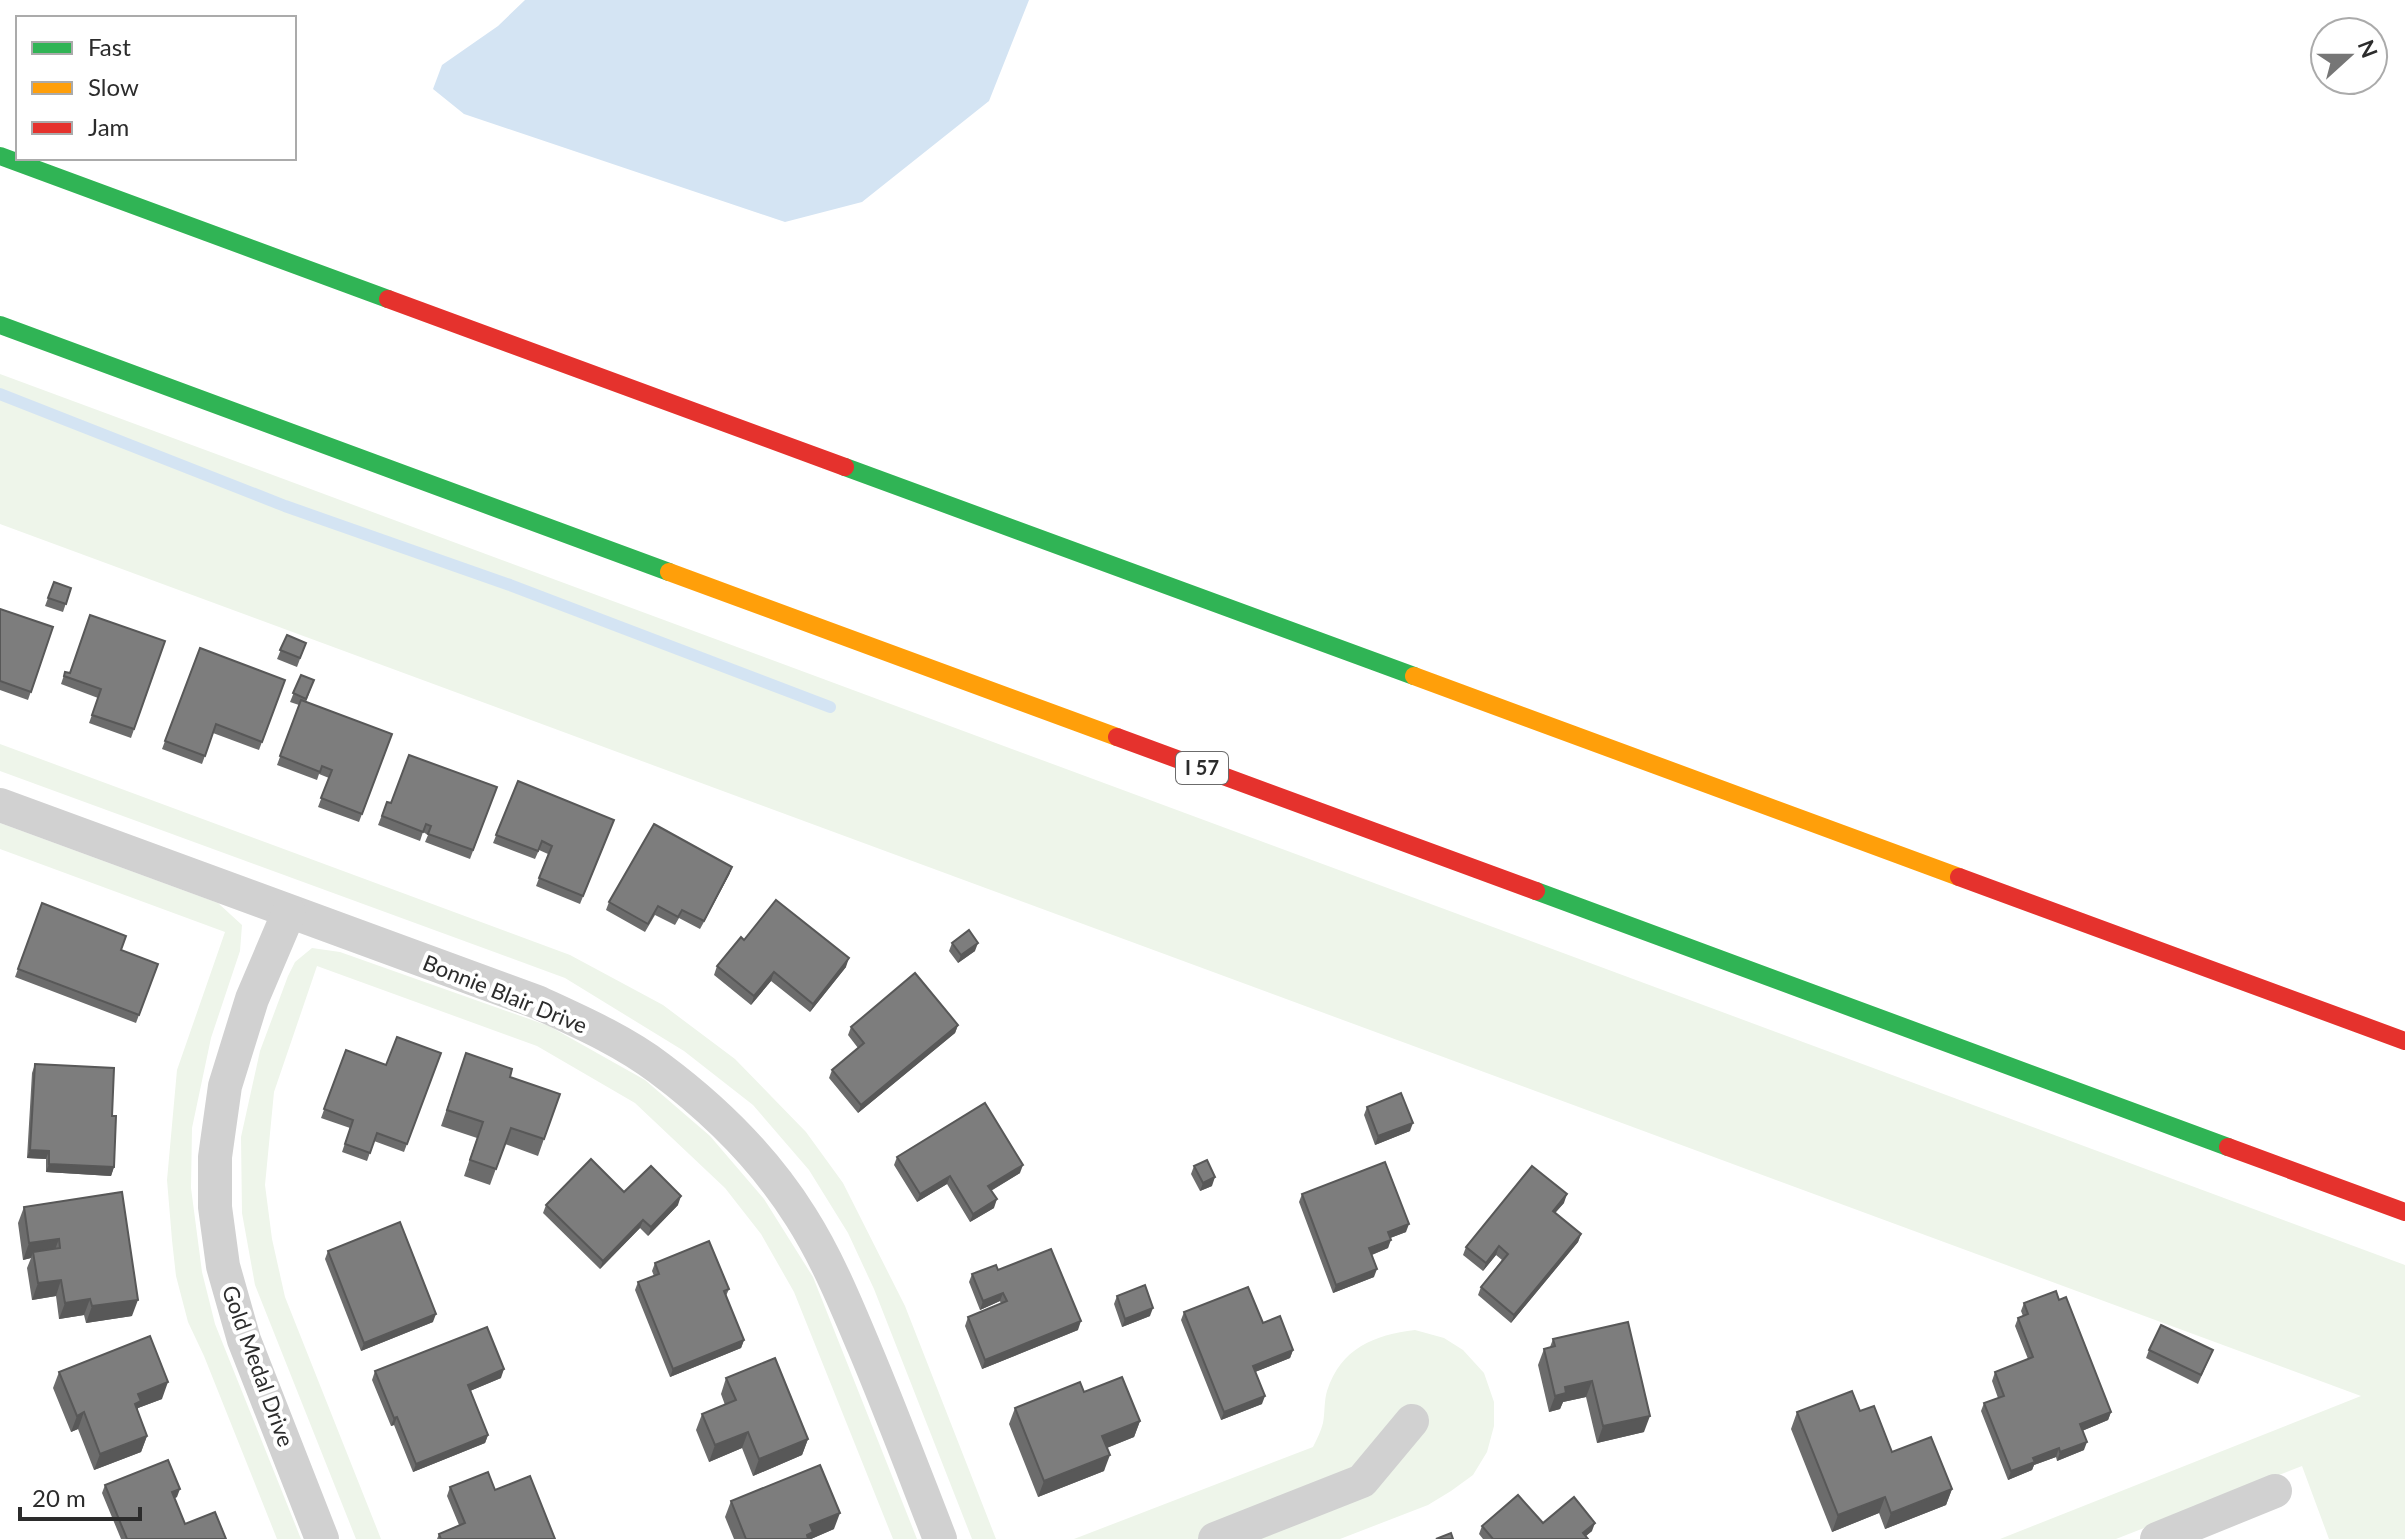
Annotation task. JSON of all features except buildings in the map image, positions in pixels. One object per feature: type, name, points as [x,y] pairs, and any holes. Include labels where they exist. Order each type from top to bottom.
[{"type":"highway","points":[[0,156],[2405,1041]]},
{"type":"highway","name":"I 57","points":[[0,325],[2405,1212]]},
{"type":"street","name":"Bonnie Blair Drive","points":[[0,805],[549,1008],[602,1033],[657,1066],[710,1108],[763,1165],[801,1217],[834,1276],[940,1539]]},
{"type":"street","name":"Gold Medal Drive","points":[[289,912],[252,999],[225,1086],[215,1157],[215,1207],[223,1266],[244,1340],[322,1539]]},
{"type":"street","points":[[1215,1539],[1362,1481],[1412,1421]]},
{"type":"street","points":[[2157,1539],[2275,1491]]},
{"type":"shaded area","points":[[0,374],[2405,1265],[2405,1539],[2329,1539],[2302,1466],[2116,1539],[2000,1539],[2361,1396],[0,524]]},
{"type":"shaded area","points":[[0,744],[570,955],[663,1005],[735,1059],[806,1132],[843,1183],[905,1306],[996,1539],[972,1539],[874,1289],[848,1233],[809,1170],[753,1105],[684,1051],[565,978],[0,771]]},
{"type":"shaded area","points":[[0,823],[218,903],[242,925],[240,951],[211,1038],[192,1128],[191,1188],[202,1272],[215,1324],[301,1539],[277,1539],[188,1322],[176,1276],[167,1180],[177,1070],[225,932],[0,849]]},
{"type":"shaded area","points":[[312,948],[340,952],[549,1026],[645,1080],[710,1136],[764,1199],[813,1277],[917,1539],[893,1539],[794,1292],[761,1234],[725,1188],[635,1103],[537,1046],[317,966],[274,1092],[265,1185],[272,1239],[285,1297],[381,1539],[356,1539],[255,1285],[242,1213],[241,1137],[260,1051],[295,962]]},
{"type":"shaded area","points":[[1415,1330],[1444,1338],[1463,1350],[1484,1373],[1494,1402],[1494,1426],[1487,1452],[1473,1475],[1451,1491],[1428,1505],[1340,1539],[1074,1539],[1313,1447],[1323,1423],[1327,1391],[1341,1364],[1350,1354],[1373,1340]]},
{"type":"water","points":[[525,0],[1029,0],[989,101],[862,202],[785,222],[464,114],[433,89],[442,65],[498,26]]},
{"type":"waterway","points":[[0,394],[285,506],[510,585],[830,707]]},
{"type":"traffic: fast","points":[[0,156],[388,299]]},
{"type":"traffic: fast","points":[[0,325],[669,572]]},
{"type":"traffic: fast","points":[[845,467],[1414,676]]},
{"type":"traffic: fast","points":[[1536,891],[2228,1147]]},
{"type":"traffic: slow","points":[[669,572],[1117,737]]},
{"type":"traffic: slow","points":[[1414,676],[1959,877]]},
{"type":"traffic: jam","points":[[388,299],[845,467]]},
{"type":"traffic: jam","points":[[1117,737],[1536,891]]},
{"type":"traffic: jam","points":[[1959,877],[2405,1041]]},
{"type":"traffic: jam","points":[[2228,1147],[2405,1212]]}]
